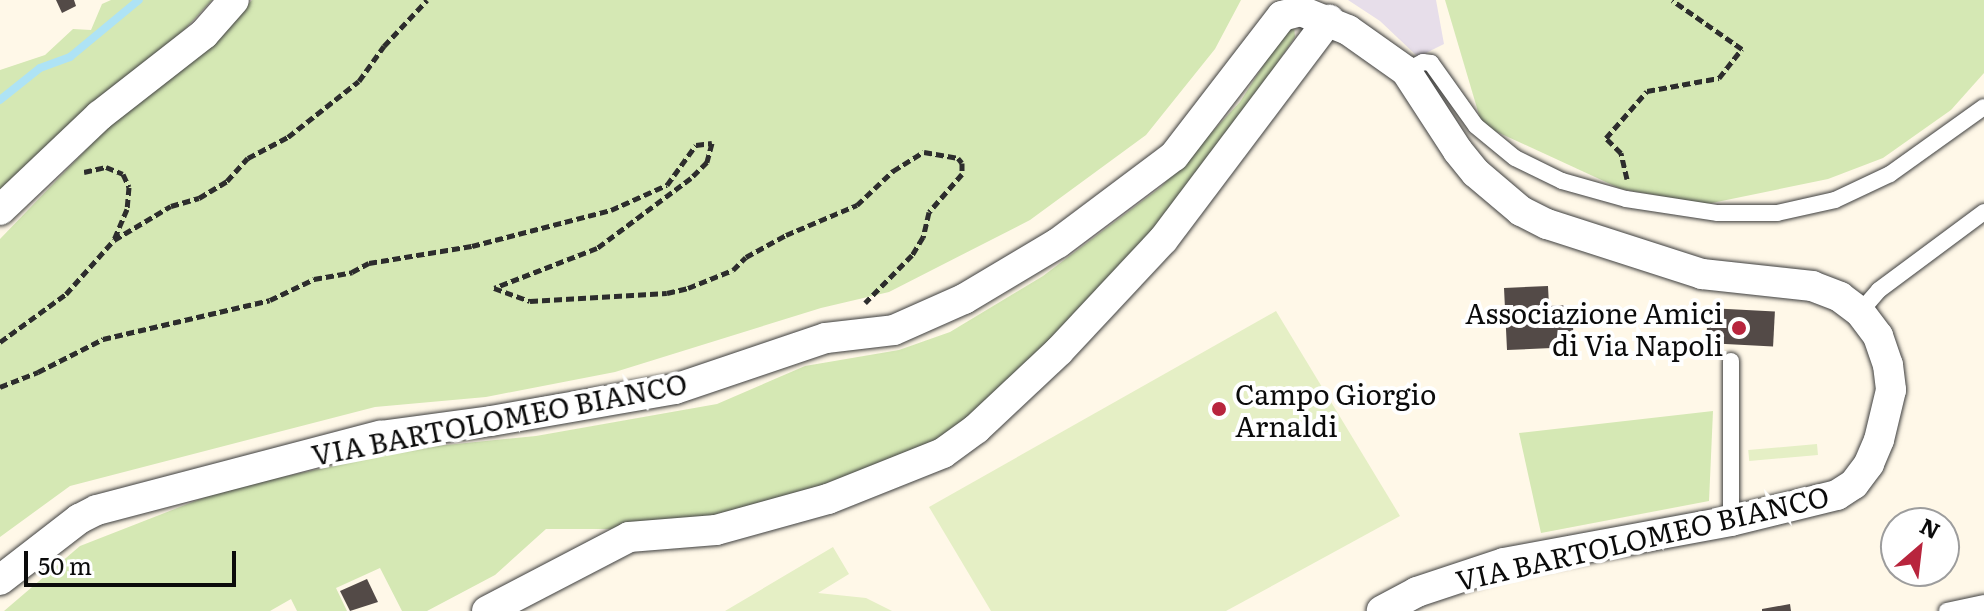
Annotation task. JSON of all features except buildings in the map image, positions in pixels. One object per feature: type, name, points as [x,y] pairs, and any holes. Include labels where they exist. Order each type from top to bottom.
[{"type":"street","points":[[0,210],[99,116],[204,34],[234,0]]},
{"type":"street","name":"VIA BARTOLOMEO BIANCO","points":[[0,580],[79,519],[97,510],[380,436],[491,421],[675,389],[826,338],[894,330],[964,299],[1058,243],[1174,156],[1286,13],[1301,11],[1329,20],[1370,43],[1406,71],[1476,173],[1521,211],[1547,224],[1702,274],[1812,286],[1840,297],[1860,312],[1878,336],[1888,365],[1891,390],[1887,413],[1869,464],[1854,484],[1837,495],[1731,521],[1504,563],[1417,592],[1382,611]]},
{"type":"street","points":[[487,611],[629,537],[716,530],[828,499],[943,453],[976,429],[1059,351],[1163,240],[1329,20]]},
{"type":"lane","points":[[1406,71],[1423,62],[1431,63],[1476,126],[1515,158],[1562,181],[1626,199],[1718,213],[1777,213],[1835,200],[1890,174],[1984,107]]},
{"type":"lane","points":[[1860,312],[1879,290],[1984,212]]},
{"type":"lane","points":[[1731,361],[1731,521]]},
{"type":"lane","points":[[1947,611],[1984,603]]},
{"type":"path","points":[[0,342],[66,294],[114,240],[171,206],[199,198],[218,186],[248,158],[288,137],[359,81],[384,46],[427,0]]},
{"type":"path","points":[[1626,199],[1629,191],[1621,153],[1606,138],[1647,91],[1719,78],[1742,49],[1672,0]]},
{"type":"path","points":[[0,387],[103,339],[270,300],[314,279],[352,272],[369,263],[472,246],[611,210],[667,185],[696,145],[712,143],[707,162],[635,222],[597,248],[494,288],[530,301],[667,293],[688,288],[733,270],[746,257],[786,235],[857,205],[893,171],[924,152],[958,158],[962,163],[962,174],[929,212],[923,237],[912,255],[868,301],[856,308]]},
{"type":"path","points":[[77,178],[84,172],[106,167],[123,174],[129,187],[127,209],[114,240]]},
{"type":"shaded area","points":[[1348,0],[1436,0],[1444,44],[1418,57],[1380,21]]},
{"type":"green space","points":[[111,0],[212,0],[186,28],[0,192],[0,70],[45,55],[73,29],[91,30],[102,4]]},
{"type":"green space","points":[[252,0],[1241,0],[1215,49],[1146,135],[1030,220],[889,292],[821,308],[615,372],[486,397],[375,407],[70,486],[0,537],[0,239],[108,127],[207,49]]},
{"type":"green space","points":[[1445,0],[1984,0],[1984,73],[1951,110],[1883,158],[1828,179],[1707,204],[1621,189],[1482,125]]},
{"type":"green space","points":[[1294,26],[1295,37],[1206,168],[1102,292],[970,419],[922,450],[756,508],[672,529],[546,529],[495,575],[427,611],[402,611],[380,568],[336,588],[347,611],[297,611],[291,599],[270,611],[4,611],[80,546],[226,489],[417,448],[536,436],[717,404],[805,366],[899,350],[950,332],[1043,276],[1161,187],[1240,102],[1287,28]]},
{"type":"green space","name":"Campo Giorgio Arnaldi","points":[[1276,311],[1400,516],[1226,611],[991,611],[929,507]]},
{"type":"green space","points":[[1713,411],[1709,501],[1541,533],[1519,433]]},
{"type":"green space","points":[[1817,444],[1818,455],[1749,461],[1748,450]]},
{"type":"green space","points":[[833,547],[849,574],[818,593],[866,598],[892,611],[725,611]]},
{"type":"waterway","points":[[0,100],[40,68],[70,57],[139,0]]},
{"type":"place","name":"Associazione Amici di Via Napoli","points":[[1739,328]]},
{"type":"place","name":"Campo Giorgio Arnaldi","points":[[1219,409]]}]
